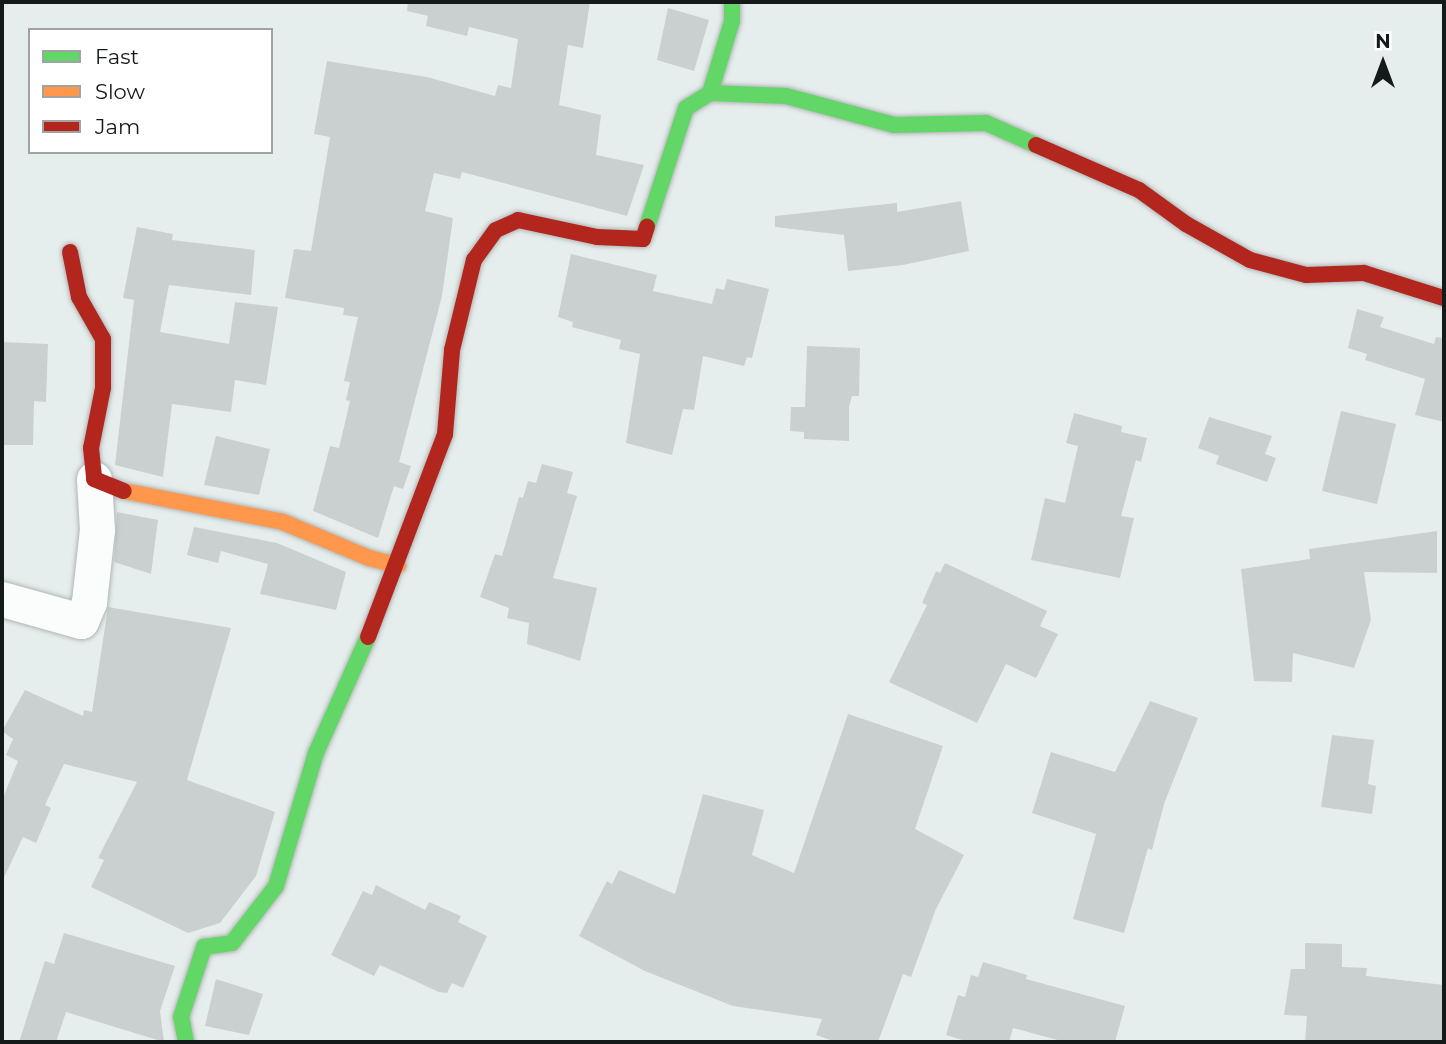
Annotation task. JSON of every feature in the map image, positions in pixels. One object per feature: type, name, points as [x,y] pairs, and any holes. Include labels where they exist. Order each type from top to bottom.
[{"type":"street","points":[[710,93],[732,21],[732,2]]},
{"type":"street","points":[[186,1042],[181,1017],[204,947],[232,943],[276,886],[316,753],[398,565],[445,434],[452,350],[474,260],[496,230],[518,220],[597,237],[643,239],[686,108],[710,93],[786,96],[894,125],[986,123],[1139,190],[1186,224],[1250,260],[1306,275],[1364,273],[1444,298]]},
{"type":"street","points":[[2,599],[81,621],[89,602],[97,530],[91,449],[103,388],[103,339],[79,297],[70,252]]},
{"type":"street","points":[[94,479],[117,489],[283,522],[369,558],[398,565]]},
{"type":"building","points":[[408,2],[590,2],[583,48],[568,45],[559,105],[601,115],[596,155],[644,165],[627,216],[462,172],[460,179],[434,173],[425,211],[453,218],[442,296],[399,462],[411,466],[403,489],[394,486],[378,538],[313,511],[330,446],[339,448],[350,401],[346,400],[350,382],[344,381],[358,317],[343,315],[344,308],[285,298],[294,249],[311,251],[330,137],[314,134],[327,61],[427,77],[495,96],[498,85],[511,88],[518,39],[469,27],[467,36],[426,26],[428,16],[407,11]]},
{"type":"building","points":[[668,8],[709,20],[694,71],[657,60]]},
{"type":"building","points":[[961,201],[969,251],[903,265],[848,271],[844,235],[775,227],[775,216],[897,203],[897,212]]},
{"type":"building","points":[[137,227],[173,234],[172,240],[255,250],[251,295],[169,285],[160,332],[229,344],[235,302],[278,307],[266,385],[235,380],[231,412],[172,404],[163,477],[115,465],[134,300],[123,298]]},
{"type":"building","points":[[571,254],[657,275],[653,291],[712,304],[716,288],[724,290],[727,279],[769,289],[752,358],[747,357],[744,366],[703,356],[694,410],[683,409],[672,455],[626,443],[640,354],[619,349],[621,340],[572,327],[573,322],[558,317]]},
{"type":"building","points":[[1357,309],[1384,317],[1380,327],[1434,344],[1436,337],[1444,338],[1444,422],[1415,415],[1425,379],[1365,360],[1367,354],[1348,348]]},
{"type":"building","points":[[2,342],[48,344],[46,402],[34,401],[33,445],[2,445]]},
{"type":"building","points":[[807,346],[860,348],[859,396],[852,396],[849,407],[849,441],[804,439],[804,432],[790,431],[791,407],[805,407]]},
{"type":"building","points":[[1341,411],[1396,424],[1377,504],[1322,491]]},
{"type":"building","points":[[1074,413],[1122,426],[1121,432],[1147,438],[1141,462],[1136,460],[1121,516],[1134,518],[1120,578],[1031,560],[1045,498],[1065,503],[1078,446],[1066,443]]},
{"type":"building","points":[[1209,417],[1272,436],[1265,454],[1276,458],[1267,482],[1216,464],[1219,456],[1198,448]]},
{"type":"building","points":[[216,436],[270,449],[259,495],[204,485]]},
{"type":"building","points":[[542,464],[573,472],[567,493],[577,496],[553,578],[597,588],[580,661],[527,644],[529,623],[507,618],[509,608],[480,597],[495,554],[502,556],[519,497],[523,498],[528,481],[536,483]]},
{"type":"building","points":[[117,512],[158,520],[151,574],[114,562]]},
{"type":"building","points":[[194,527],[277,543],[346,572],[336,610],[260,594],[268,564],[221,551],[218,563],[187,555]]},
{"type":"building","points":[[1437,531],[1437,573],[1364,572],[1371,620],[1354,668],[1293,653],[1292,682],[1254,681],[1241,569],[1310,559],[1309,549]]},
{"type":"building","points":[[945,563],[1047,611],[1040,626],[1058,634],[1036,678],[1006,664],[977,723],[889,682],[927,605],[922,603],[936,571],[940,573]]},
{"type":"building","points":[[108,607],[231,628],[187,780],[275,812],[256,876],[220,923],[188,933],[91,887],[104,860],[98,858],[137,782],[64,764],[45,805],[51,808],[36,843],[23,837],[2,882],[2,800],[18,761],[6,755],[13,739],[2,731],[25,690],[83,716],[84,710],[92,712]]},
{"type":"building","points":[[1150,701],[1198,718],[1164,804],[1152,850],[1148,848],[1124,933],[1073,919],[1096,834],[1032,813],[1051,752],[1115,772]]},
{"type":"building","points":[[848,714],[943,746],[915,829],[964,855],[936,909],[911,977],[903,974],[878,1042],[836,1042],[816,1035],[822,1019],[733,1006],[645,971],[579,936],[607,881],[612,884],[619,870],[675,894],[703,794],[764,810],[752,855],[794,873]]},
{"type":"building","points":[[1332,735],[1374,740],[1368,784],[1376,786],[1372,814],[1321,807]]},
{"type":"building","points":[[376,885],[425,910],[429,902],[461,916],[458,922],[487,936],[463,988],[452,983],[447,993],[439,992],[380,965],[374,976],[331,955],[363,891],[372,895]]},
{"type":"building","points":[[64,933],[175,966],[160,1011],[164,1042],[66,1012],[56,1042],[19,1042],[45,961],[54,964]]},
{"type":"building","points":[[1305,943],[1342,944],[1342,967],[1367,968],[1366,976],[1444,985],[1444,1042],[1305,1042],[1307,1016],[1284,1015],[1291,969],[1305,969]]},
{"type":"building","points":[[983,962],[1027,975],[1026,979],[1125,1006],[1115,1042],[1065,1042],[1013,1028],[1009,1042],[969,1042],[946,1035],[958,995],[965,997],[971,975],[978,977]]},
{"type":"building","points":[[216,979],[263,994],[249,1035],[205,1026]]},
{"type":"traffic: fast","points":[[647,227],[686,108],[710,93],[732,21],[732,2]]},
{"type":"traffic: fast","points":[[710,93],[786,96],[894,125],[986,123],[1036,145]]},
{"type":"traffic: fast","points":[[186,1042],[181,1017],[204,947],[232,943],[276,886],[316,753],[368,637]]},
{"type":"traffic: slow","points":[[124,491],[283,522],[369,558],[398,565]]},
{"type":"traffic: jam","points":[[1036,145],[1139,190],[1186,224],[1250,260],[1306,275],[1364,273],[1444,298]]},
{"type":"traffic: jam","points":[[368,637],[445,434],[452,350],[474,260],[496,230],[518,220],[597,237],[643,239],[647,227]]},
{"type":"traffic: jam","points":[[70,252],[79,297],[103,339],[103,388],[91,448],[94,479],[124,491]]}]
